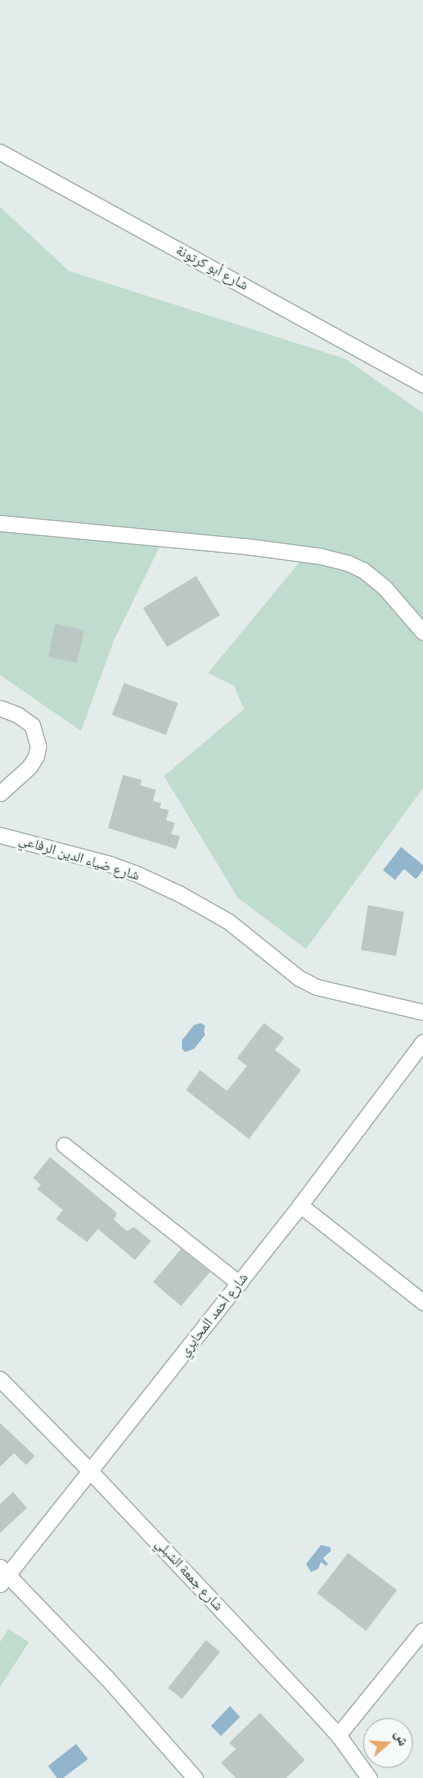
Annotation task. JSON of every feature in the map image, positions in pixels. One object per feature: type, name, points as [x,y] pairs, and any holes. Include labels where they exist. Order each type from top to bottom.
[{"type":"street","name":"شارع أبو كرتونة","points":[[0,152],[421,381]]},
{"type":"street","points":[[0,523],[245,546],[320,556],[348,563],[363,570],[385,588],[423,632]]},
{"type":"street","points":[[0,708],[18,715],[32,725],[38,746],[36,756],[29,767],[0,793]]},
{"type":"street","name":"شارع ضياء الدين الرفاعي","points":[[0,835],[110,864],[135,873],[180,894],[228,921],[299,978],[317,987],[423,1012]]},
{"type":"street","name":"شارع أحمد المحايري","points":[[3,1575],[91,1472],[300,1206],[423,1042]]},
{"type":"street","points":[[64,1145],[239,1283]]},
{"type":"street","points":[[300,1206],[423,1302]]},
{"type":"street","name":"شارع جمعة الشبلي","points":[[0,1379],[91,1472],[338,1735],[369,1778]]},
{"type":"street","points":[[3,1575],[101,1672],[195,1778]]},
{"type":"street","points":[[338,1735],[423,1630]]},
{"type":"green space","points":[[0,207],[69,271],[346,359],[423,413],[423,788],[306,949],[238,898],[164,776],[244,709],[234,686],[208,673],[307,553],[161,544],[114,640],[81,731],[0,675]]},
{"type":"green space","points":[[8,1629],[29,1642],[0,1687],[0,1642]]},
{"type":"water","points":[[401,847],[423,865],[423,870],[416,879],[404,869],[395,880],[383,870]]},
{"type":"water","points":[[201,1023],[205,1026],[205,1035],[194,1049],[185,1052],[182,1049],[182,1040],[194,1025]]},
{"type":"water","points":[[321,1545],[330,1547],[331,1551],[323,1558],[328,1564],[326,1566],[321,1562],[318,1569],[311,1572],[306,1564]]},
{"type":"water","points":[[230,1706],[240,1717],[221,1736],[211,1726]]},
{"type":"water","points":[[76,1744],[88,1759],[63,1778],[57,1778],[48,1766]]},
{"type":"building","points":[[196,576],[220,615],[167,647],[143,608]]},
{"type":"building","points":[[55,624],[84,630],[77,663],[48,657]]},
{"type":"building","points":[[124,683],[178,703],[166,735],[112,715]]},
{"type":"building","points":[[123,775],[142,780],[140,785],[156,790],[153,801],[161,803],[160,808],[169,810],[166,820],[175,823],[171,834],[180,836],[176,849],[108,828]]},
{"type":"building","points":[[368,905],[404,912],[396,956],[361,950]]},
{"type":"building","points":[[264,1023],[284,1038],[275,1050],[301,1070],[249,1139],[186,1090],[200,1070],[227,1091],[247,1066],[237,1058]]},
{"type":"building","points":[[50,1157],[117,1213],[114,1220],[127,1231],[134,1227],[151,1241],[135,1260],[98,1229],[87,1242],[56,1219],[63,1210],[37,1189],[41,1185],[33,1178]]},
{"type":"building","points":[[181,1249],[210,1272],[181,1306],[153,1282]]},
{"type":"building","points":[[0,1423],[35,1456],[26,1465],[14,1453],[0,1467]]},
{"type":"building","points":[[13,1492],[27,1508],[0,1533],[0,1504]]},
{"type":"building","points":[[348,1553],[397,1590],[366,1631],[317,1593]]},
{"type":"building","points":[[206,1640],[220,1652],[182,1699],[168,1688]]},
{"type":"building","points":[[260,1713],[305,1760],[286,1778],[236,1778],[221,1763],[236,1749],[229,1743]]}]
